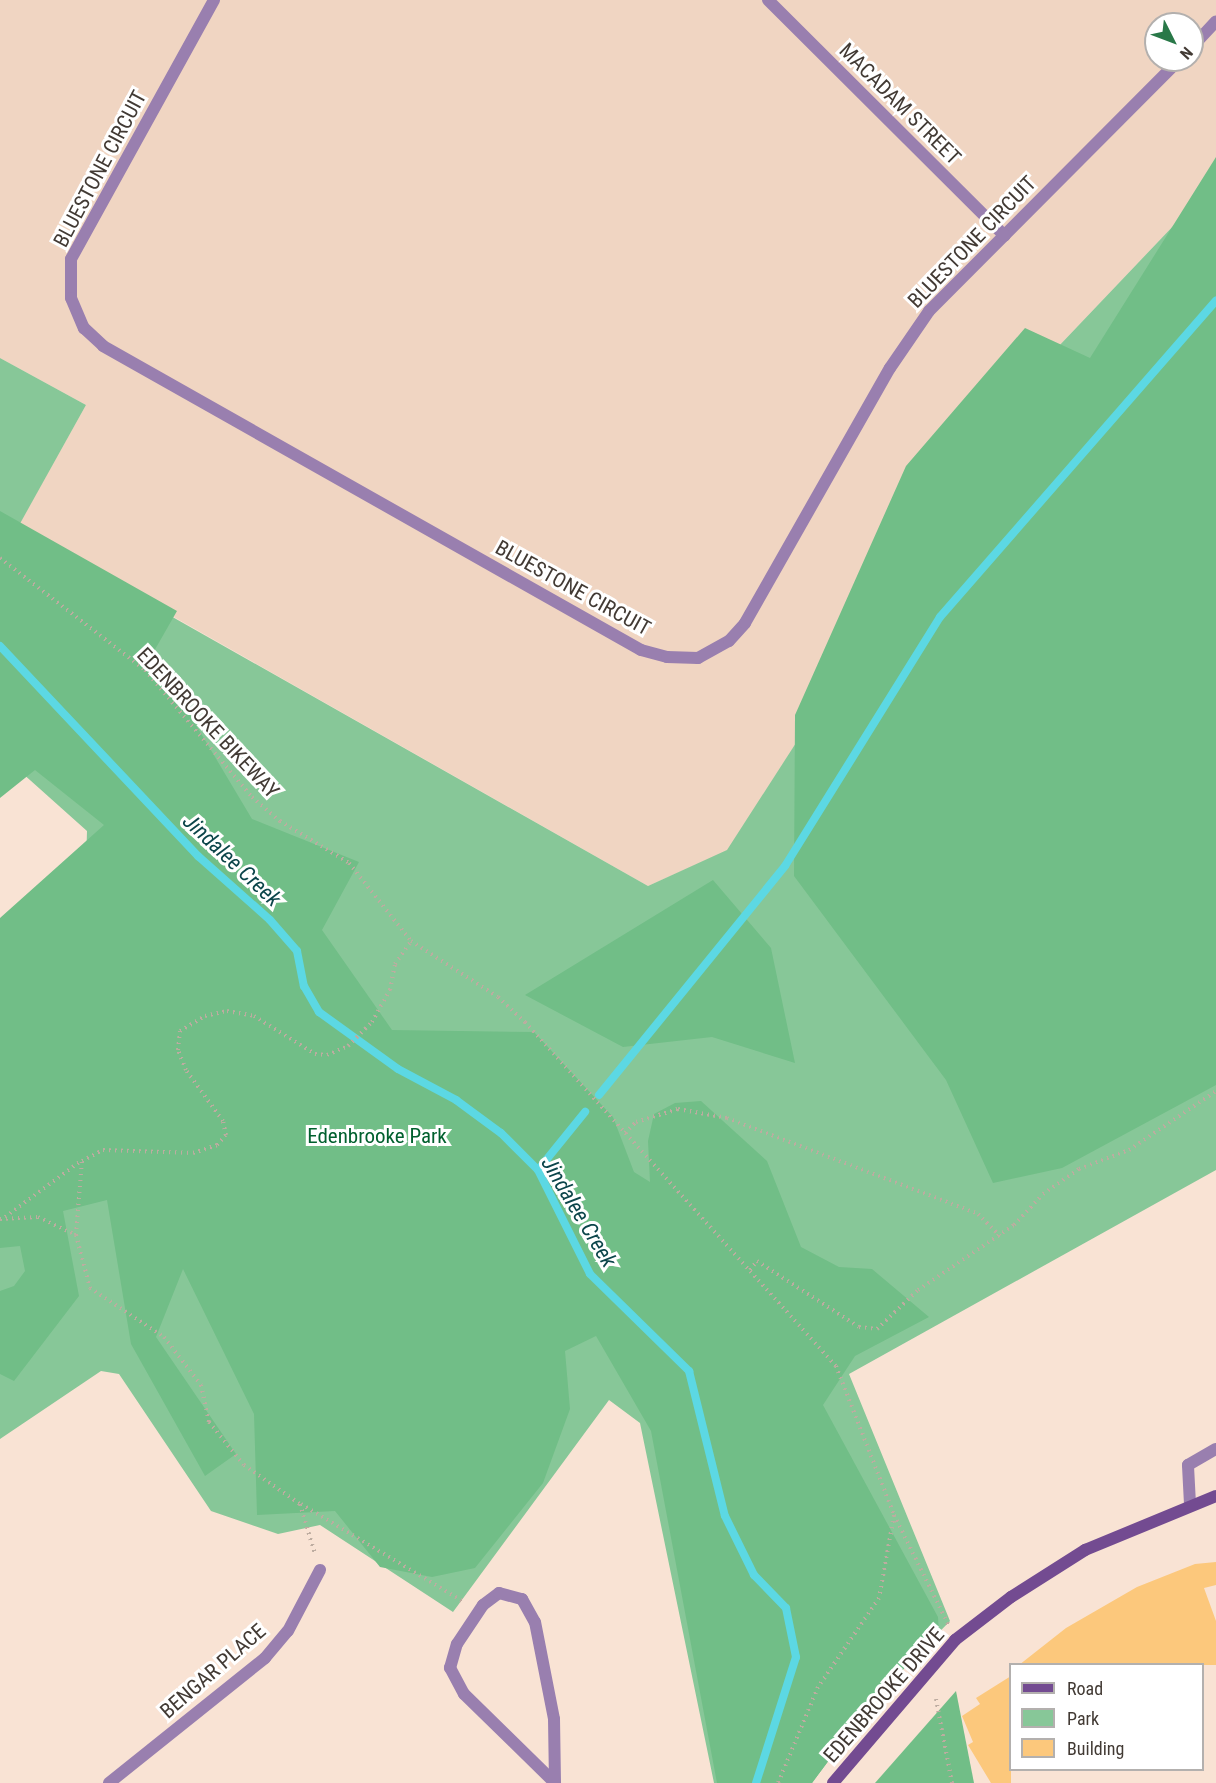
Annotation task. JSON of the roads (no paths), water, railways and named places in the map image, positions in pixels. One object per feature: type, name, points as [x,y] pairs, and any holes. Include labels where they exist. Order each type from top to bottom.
[{"type":"street","name":"BLUESTONE CIRCUIT","points":[[214,0],[71,259],[71,298],[84,328],[103,346],[641,650],[698,658],[729,641],[745,623],[890,368],[929,311],[1167,72]]},
{"type":"street","name":"MACADAM STREET","points":[[768,0],[1005,236]]},
{"type":"street","points":[[1204,34],[1216,21]]},
{"type":"street","points":[[1190,1504],[1188,1465],[1216,1449]]},
{"type":"street","name":"EDENBROOKE DRIVE","points":[[833,1783],[898,1701],[958,1638],[1085,1550],[1190,1504],[1216,1496]]},
{"type":"street","name":"BENGAR PLACE","points":[[109,1783],[265,1658],[288,1631],[320,1570]]},
{"type":"street","points":[[507,1593],[522,1599],[532,1614],[554,1719],[554,1783],[475,1705],[452,1675],[453,1652],[479,1611],[494,1595],[507,1593]]},
{"type":"waterway","points":[[599,1095],[785,866],[940,617],[1216,301]]},
{"type":"waterway","name":"Jindalee Creek","points":[[0,646],[198,856],[270,920],[297,951],[304,986],[319,1012],[398,1069],[456,1100],[501,1133],[538,1170],[590,1274],[689,1371],[725,1516],[754,1575],[786,1608],[796,1657],[756,1783]]},
{"type":"waterway","points":[[538,1170],[585,1112]]},
{"type":"park label","name":"Edenbrooke Park","points":[[377,1136]]}]
